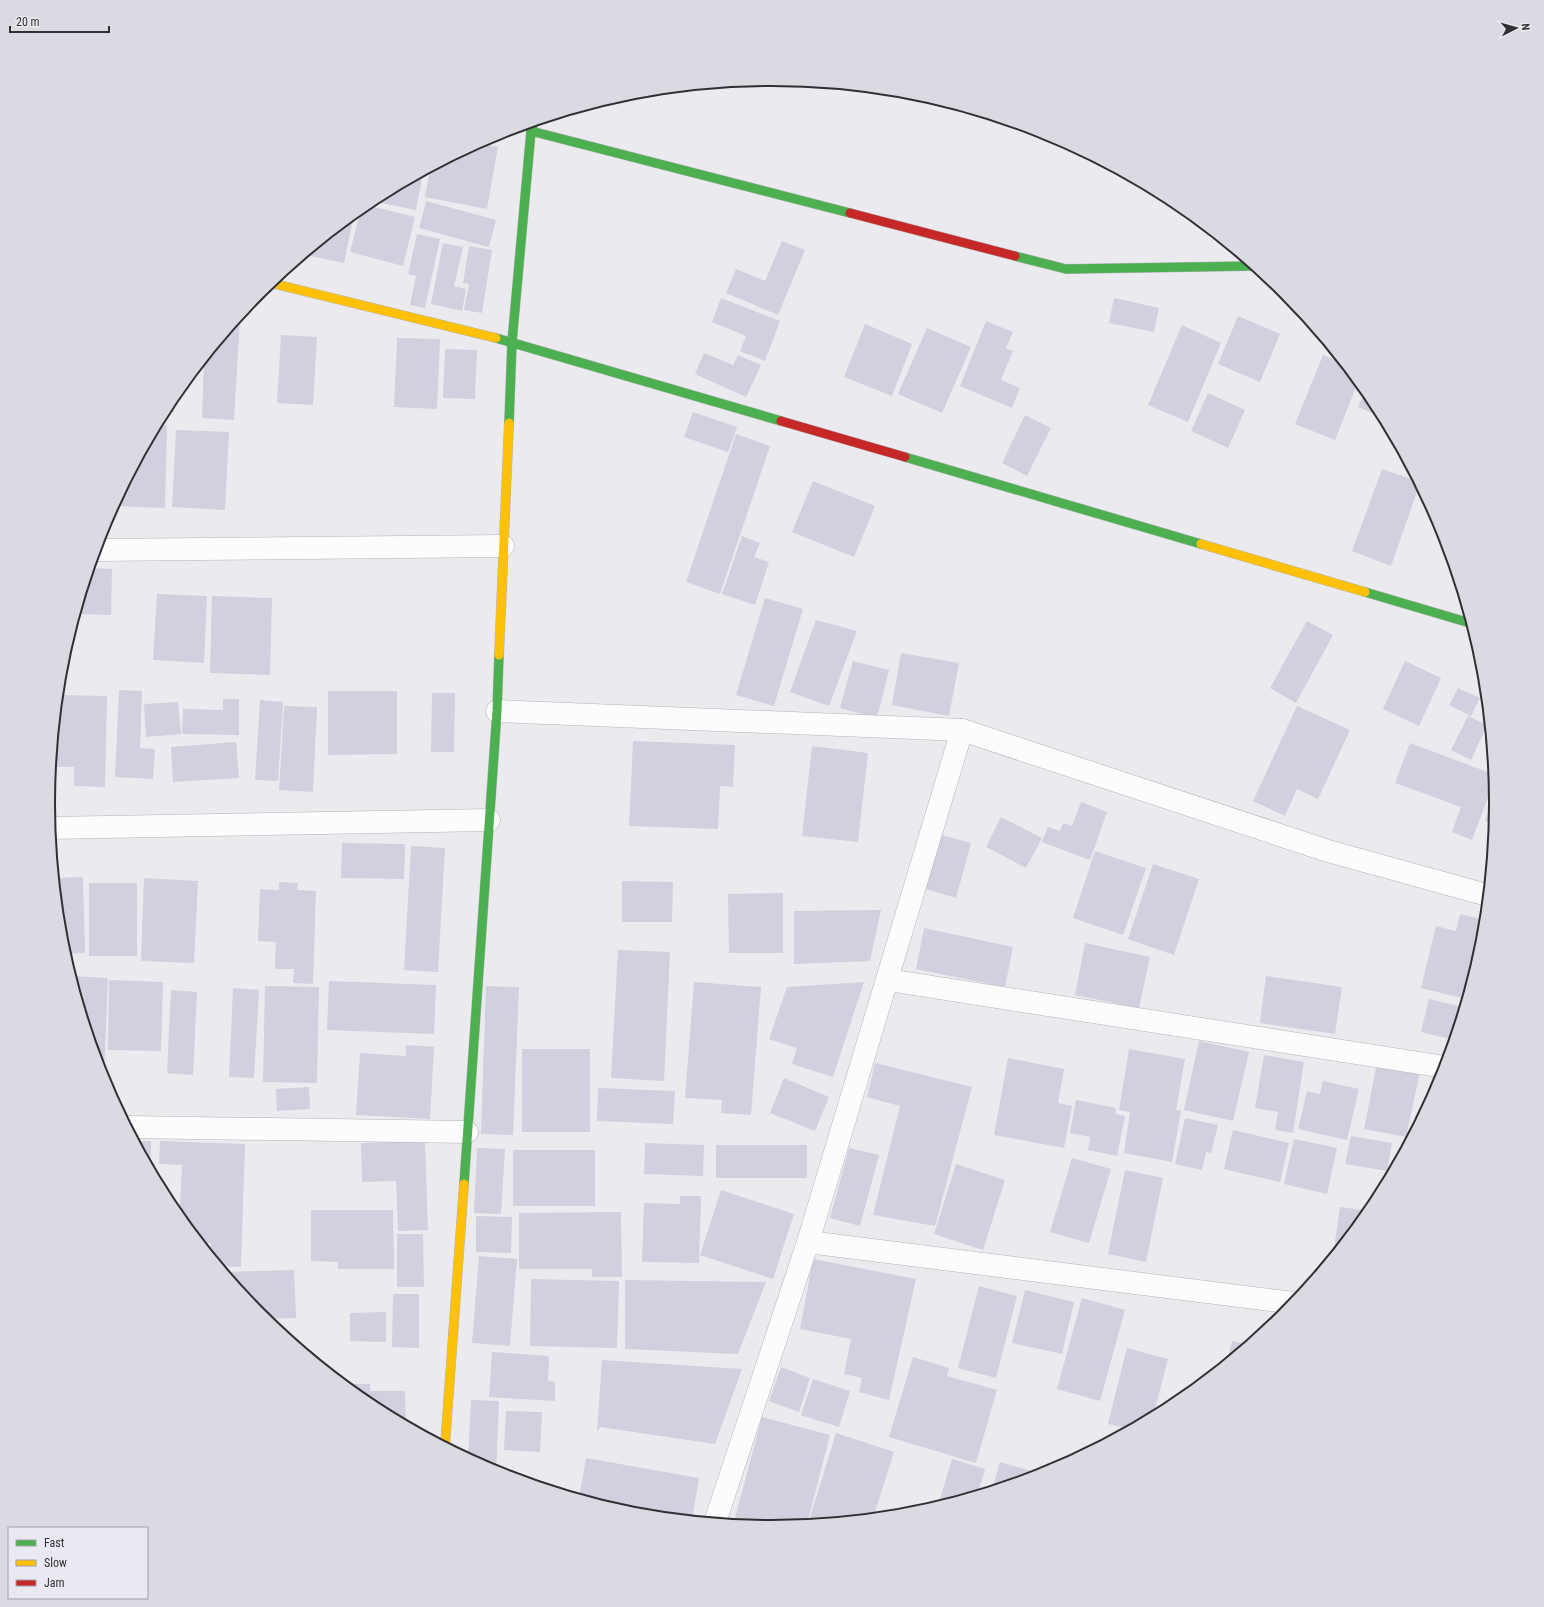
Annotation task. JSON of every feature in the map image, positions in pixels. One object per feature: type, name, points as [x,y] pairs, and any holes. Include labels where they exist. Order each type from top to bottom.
[{"type":"street","points":[[533,128],[1066,269],[1247,266]]},
{"type":"street","points":[[445,1442],[496,711],[512,342],[528,130]]},
{"type":"street","points":[[278,285],[512,342],[1466,622]]},
{"type":"street","points":[[102,550],[504,546]]},
{"type":"street","points":[[496,711],[962,730],[1328,851],[1483,894]]},
{"type":"street","points":[[716,1518],[808,1242],[962,730]]},
{"type":"street","points":[[56,828],[489,820]]},
{"type":"street","points":[[888,980],[1439,1066]]},
{"type":"street","points":[[132,1127],[467,1132]]},
{"type":"street","points":[[808,1242],[1286,1302]]},
{"type":"building","points":[[489,145],[498,147],[487,209],[425,197],[429,175],[455,160]]},
{"type":"building","points":[[422,179],[416,210],[381,203]]},
{"type":"building","points":[[426,201],[496,220],[489,247],[419,228]]},
{"type":"building","points":[[374,207],[415,217],[403,266],[350,252],[359,218]]},
{"type":"building","points":[[352,223],[344,263],[309,256]]},
{"type":"building","points":[[417,234],[440,239],[425,308],[410,305],[416,276],[408,274]]},
{"type":"building","points":[[782,241],[805,250],[778,315],[726,293],[736,269],[765,281]]},
{"type":"building","points":[[443,243],[463,247],[454,286],[466,289],[462,311],[431,304]]},
{"type":"building","points":[[469,246],[492,250],[482,313],[464,310],[469,284],[463,283]]},
{"type":"building","points":[[721,298],[780,321],[765,361],[740,351],[746,336],[712,322]]},
{"type":"building","points":[[1114,298],[1159,308],[1154,332],[1109,323]]},
{"type":"building","points":[[1238,316],[1280,334],[1260,382],[1218,364]]},
{"type":"building","points":[[986,321],[1013,332],[1006,348],[1013,351],[1001,380],[1020,388],[1012,408],[960,386]]},
{"type":"building","points":[[240,324],[234,420],[202,418],[204,366]]},
{"type":"building","points":[[865,324],[912,344],[892,396],[844,377]]},
{"type":"building","points":[[1182,325],[1221,343],[1188,422],[1148,405]]},
{"type":"building","points":[[927,328],[971,347],[942,413],[898,394]]},
{"type":"building","points":[[281,335],[317,337],[313,405],[277,403]]},
{"type":"building","points":[[397,338],[440,339],[437,409],[394,407]]},
{"type":"building","points":[[445,349],[477,350],[475,399],[443,398]]},
{"type":"building","points":[[704,353],[733,365],[738,355],[761,365],[746,397],[695,374]]},
{"type":"building","points":[[1323,355],[1335,360],[1356,388],[1335,440],[1295,424]]},
{"type":"building","points":[[1208,393],[1245,410],[1228,448],[1191,431]]},
{"type":"building","points":[[1362,397],[1373,413],[1358,407]]},
{"type":"building","points":[[693,412],[737,427],[728,452],[684,437]]},
{"type":"building","points":[[1025,415],[1051,428],[1027,476],[1002,463]]},
{"type":"building","points":[[164,425],[167,425],[165,508],[120,506],[129,486]]},
{"type":"building","points":[[176,430],[229,432],[225,510],[172,507]]},
{"type":"building","points":[[736,434],[770,446],[720,594],[686,582]]},
{"type":"building","points":[[1382,469],[1411,479],[1417,491],[1391,566],[1352,551]]},
{"type":"building","points":[[813,481],[875,506],[854,557],[792,532]]},
{"type":"building","points":[[742,536],[760,543],[754,557],[769,562],[755,605],[722,594]]},
{"type":"building","points":[[95,568],[112,569],[111,615],[80,614]]},
{"type":"building","points":[[157,594],[207,596],[204,663],[153,660]]},
{"type":"building","points":[[212,596],[272,598],[270,675],[210,673]]},
{"type":"building","points":[[765,598],[803,609],[774,706],[736,695]]},
{"type":"building","points":[[816,620],[857,631],[829,706],[790,692]]},
{"type":"building","points":[[1307,621],[1333,635],[1296,703],[1270,688]]},
{"type":"building","points":[[901,653],[959,663],[949,716],[892,705]]},
{"type":"building","points":[[853,661],[889,670],[877,718],[840,708]]},
{"type":"building","points":[[1405,661],[1441,678],[1419,726],[1383,709]]},
{"type":"building","points":[[1458,688],[1480,698],[1471,716],[1449,705]]},
{"type":"building","points":[[119,690],[142,691],[140,748],[155,749],[153,779],[115,777]]},
{"type":"building","points":[[328,691],[397,691],[397,754],[328,755]]},
{"type":"building","points":[[432,693],[455,693],[454,752],[431,752]]},
{"type":"building","points":[[64,695],[107,696],[105,787],[74,786],[74,767],[57,767]]},
{"type":"building","points":[[223,699],[239,699],[239,735],[182,734],[183,709],[223,710]]},
{"type":"building","points":[[260,700],[283,702],[278,781],[255,780]]},
{"type":"building","points":[[178,702],[181,734],[146,737],[144,704]]},
{"type":"building","points":[[284,706],[317,707],[313,792],[279,790]]},
{"type":"building","points":[[1297,706],[1350,730],[1318,799],[1297,789],[1285,816],[1253,801]]},
{"type":"building","points":[[1468,716],[1484,724],[1485,730],[1471,760],[1451,750]]},
{"type":"building","points":[[633,741],[735,745],[733,787],[720,786],[718,829],[629,826]]},
{"type":"building","points":[[236,742],[239,778],[173,782],[171,747]]},
{"type":"building","points":[[1410,743],[1488,772],[1489,796],[1472,840],[1452,832],[1461,807],[1395,783]]},
{"type":"building","points":[[812,746],[868,753],[858,842],[802,836]]},
{"type":"building","points":[[1081,802],[1107,812],[1090,860],[1042,842],[1048,827],[1060,831],[1063,823],[1072,826]]},
{"type":"building","points":[[1489,811],[1488,822],[1485,821]]},
{"type":"building","points":[[1001,817],[1042,838],[1026,868],[986,847]]},
{"type":"building","points":[[938,834],[971,843],[956,898],[923,888]]},
{"type":"building","points":[[342,843],[405,844],[404,879],[341,878]]},
{"type":"building","points":[[411,846],[445,848],[438,972],[404,970]]},
{"type":"building","points":[[1095,851],[1146,868],[1123,935],[1073,918]]},
{"type":"building","points":[[1153,864],[1199,879],[1174,955],[1128,939]]},
{"type":"building","points":[[83,877],[85,953],[71,954],[61,897],[59,878]]},
{"type":"building","points":[[144,878],[198,881],[194,963],[141,961]]},
{"type":"building","points":[[622,881],[673,882],[672,922],[622,922]]},
{"type":"building","points":[[279,882],[298,883],[297,890],[316,891],[313,984],[293,983],[294,969],[275,969],[276,942],[258,941],[260,889],[279,890]]},
{"type":"building","points":[[89,883],[137,883],[137,956],[89,956]]},
{"type":"building","points":[[783,893],[783,953],[729,953],[728,894]]},
{"type":"building","points":[[881,910],[870,961],[794,964],[794,911]]},
{"type":"building","points":[[1460,914],[1479,919],[1462,998],[1421,988],[1436,926],[1456,931]]},
{"type":"building","points":[[924,928],[1013,947],[1005,987],[916,969]]},
{"type":"building","points":[[1085,943],[1150,957],[1139,1008],[1075,995]]},
{"type":"building","points":[[618,950],[670,952],[664,1081],[611,1078]]},
{"type":"building","points":[[76,976],[108,978],[104,1064],[93,1034]]},
{"type":"building","points":[[1266,976],[1342,987],[1335,1034],[1260,1023]]},
{"type":"building","points":[[109,980],[163,982],[161,1051],[108,1050]]},
{"type":"building","points":[[329,981],[436,985],[434,1034],[327,1030]]},
{"type":"building","points":[[694,982],[761,987],[751,1115],[721,1113],[722,1100],[685,1098]]},
{"type":"building","points":[[864,982],[833,1077],[792,1064],[797,1048],[769,1039],[787,987]]},
{"type":"building","points":[[265,986],[319,987],[317,1083],[263,1082]]},
{"type":"building","points":[[486,986],[519,987],[513,1135],[481,1134]]},
{"type":"building","points":[[233,988],[259,990],[254,1078],[229,1077]]},
{"type":"building","points":[[171,990],[197,992],[193,1075],[167,1073]]},
{"type":"building","points":[[1429,999],[1460,1006],[1449,1039],[1421,1032]]},
{"type":"building","points":[[1199,1041],[1249,1052],[1233,1121],[1184,1110]]},
{"type":"building","points":[[406,1045],[434,1047],[430,1119],[356,1115],[360,1053],[406,1056]]},
{"type":"building","points":[[522,1049],[590,1049],[590,1132],[522,1132]]},
{"type":"building","points":[[1129,1049],[1185,1059],[1176,1110],[1181,1111],[1172,1162],[1124,1153],[1130,1112],[1119,1110]]},
{"type":"building","points":[[1264,1055],[1304,1062],[1293,1133],[1275,1130],[1278,1112],[1255,1108]]},
{"type":"building","points":[[1008,1058],[1064,1069],[1058,1103],[1072,1106],[1064,1148],[994,1135]]},
{"type":"building","points":[[875,1063],[972,1087],[935,1226],[873,1215],[900,1106],[867,1097]]},
{"type":"building","points":[[1377,1063],[1420,1072],[1406,1137],[1364,1129]]},
{"type":"building","points":[[784,1078],[829,1097],[815,1131],[770,1113]]},
{"type":"building","points":[[1323,1081],[1359,1089],[1347,1140],[1298,1129],[1307,1091],[1320,1094]]},
{"type":"building","points":[[309,1087],[310,1109],[277,1111],[276,1089]]},
{"type":"building","points":[[598,1088],[675,1091],[673,1124],[597,1121]]},
{"type":"building","points":[[1076,1100],[1116,1108],[1115,1114],[1125,1116],[1117,1156],[1088,1150],[1090,1137],[1070,1133]]},
{"type":"building","points":[[1185,1118],[1218,1125],[1211,1153],[1206,1152],[1202,1170],[1175,1164]]},
{"type":"building","points":[[1233,1130],[1289,1143],[1280,1182],[1224,1169]]},
{"type":"building","points":[[1351,1136],[1392,1143],[1387,1171],[1345,1164]]},
{"type":"building","points":[[1294,1139],[1337,1148],[1327,1194],[1284,1184]]},
{"type":"building","points":[[140,1141],[151,1141],[151,1162]]},
{"type":"building","points":[[160,1141],[245,1144],[241,1267],[225,1266],[210,1249],[211,1243],[206,1243],[178,1205],[180,1205],[182,1165],[159,1164]]},
{"type":"building","points":[[425,1141],[428,1230],[398,1231],[396,1181],[362,1182],[361,1143]]},
{"type":"building","points":[[645,1143],[704,1145],[703,1176],[644,1174]]},
{"type":"building","points":[[716,1145],[807,1145],[807,1178],[716,1178]]},
{"type":"building","points":[[477,1148],[505,1149],[501,1214],[474,1213]]},
{"type":"building","points":[[849,1148],[879,1155],[860,1226],[830,1218]]},
{"type":"building","points":[[513,1150],[595,1150],[595,1206],[513,1206]]},
{"type":"building","points":[[1072,1158],[1111,1169],[1089,1243],[1050,1232]]},
{"type":"building","points":[[956,1164],[1005,1180],[983,1250],[934,1234]]},
{"type":"building","points":[[1125,1170],[1163,1178],[1146,1262],[1108,1254]]},
{"type":"building","points":[[721,1190],[794,1214],[773,1279],[700,1255]]},
{"type":"building","points":[[680,1196],[701,1196],[699,1263],[642,1262],[644,1203],[680,1204]]},
{"type":"building","points":[[1340,1207],[1362,1210],[1341,1240],[1334,1248]]},
{"type":"building","points":[[311,1210],[393,1210],[394,1269],[338,1269],[338,1262],[311,1261]]},
{"type":"building","points":[[621,1212],[622,1277],[592,1277],[592,1269],[519,1269],[519,1213]]},
{"type":"building","points":[[476,1216],[512,1217],[511,1253],[476,1252]]},
{"type":"building","points":[[397,1234],[423,1234],[424,1287],[397,1287]]},
{"type":"building","points":[[479,1256],[517,1259],[510,1346],[472,1343]]},
{"type":"building","points":[[813,1259],[916,1279],[889,1400],[859,1392],[862,1378],[844,1374],[851,1339],[800,1329]]},
{"type":"building","points":[[294,1270],[296,1318],[274,1319],[230,1272]]},
{"type":"building","points":[[531,1279],[619,1281],[617,1348],[530,1346]]},
{"type":"building","points":[[625,1280],[766,1282],[738,1354],[625,1349]]},
{"type":"building","points":[[979,1286],[1017,1296],[996,1378],[958,1368]]},
{"type":"building","points":[[1025,1290],[1074,1302],[1062,1354],[1012,1343]]},
{"type":"building","points":[[393,1294],[419,1294],[419,1348],[392,1347]]},
{"type":"building","points":[[1082,1298],[1125,1310],[1100,1401],[1057,1389]]},
{"type":"building","points":[[386,1312],[386,1342],[350,1341],[350,1313]]},
{"type":"building","points":[[1232,1341],[1244,1344],[1228,1356]]},
{"type":"building","points":[[1127,1348],[1168,1359],[1155,1409],[1124,1428],[1108,1424]]},
{"type":"building","points":[[492,1352],[549,1356],[548,1381],[555,1382],[555,1401],[489,1397]]},
{"type":"building","points":[[913,1357],[949,1368],[947,1376],[997,1390],[976,1463],[889,1437]]},
{"type":"building","points":[[602,1360],[742,1369],[715,1444],[600,1427],[597,1432]]},
{"type":"building","points":[[781,1367],[810,1378],[799,1412],[769,1401]]},
{"type":"building","points":[[813,1379],[850,1391],[839,1427],[801,1415]]},
{"type":"building","points":[[352,1384],[370,1384],[370,1391],[405,1391],[406,1420],[374,1400]]},
{"type":"building","points":[[471,1400],[499,1401],[496,1465],[468,1453]]},
{"type":"building","points":[[506,1411],[542,1412],[540,1452],[504,1450]]},
{"type":"building","points":[[762,1417],[830,1435],[808,1519],[772,1520],[735,1518]]},
{"type":"building","points":[[836,1433],[894,1452],[875,1513],[809,1519]]},
{"type":"building","points":[[586,1458],[699,1478],[693,1516],[632,1507],[580,1494]]},
{"type":"building","points":[[952,1459],[985,1469],[979,1489],[940,1500]]},
{"type":"building","points":[[1000,1462],[1032,1471],[1002,1482],[994,1485]]},
{"type":"traffic: fast","points":[[509,423],[512,342],[532,129]]},
{"type":"traffic: fast","points":[[531,131],[850,213]]},
{"type":"traffic: fast","points":[[1015,256],[1066,269],[1247,266]]},
{"type":"traffic: fast","points":[[496,338],[781,421]]},
{"type":"traffic: fast","points":[[905,457],[1201,544]]},
{"type":"traffic: fast","points":[[1365,592],[1466,622]]},
{"type":"traffic: fast","points":[[464,1184],[497,711],[499,655]]},
{"type":"traffic: slow","points":[[278,285],[496,338]]},
{"type":"traffic: slow","points":[[499,655],[509,423]]},
{"type":"traffic: slow","points":[[1201,544],[1365,592]]},
{"type":"traffic: slow","points":[[445,1442],[464,1184]]},
{"type":"traffic: jam","points":[[850,213],[1015,256]]},
{"type":"traffic: jam","points":[[781,421],[905,457]]}]
